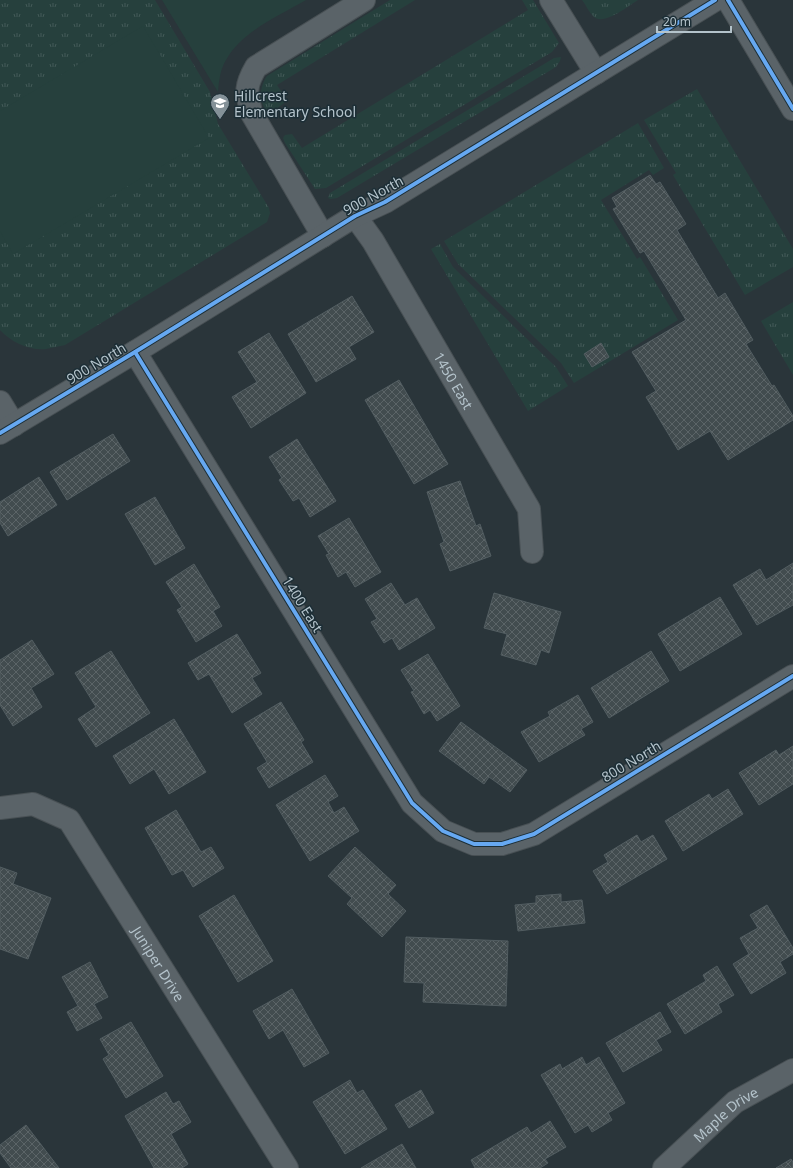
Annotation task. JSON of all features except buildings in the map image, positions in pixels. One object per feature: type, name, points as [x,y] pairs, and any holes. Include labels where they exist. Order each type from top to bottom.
[{"type":"street","points":[[323,236],[250,112],[246,93],[248,80],[256,67],[364,0]]},
{"type":"street","points":[[551,0],[596,73]]},
{"type":"street","name":"900 North","points":[[7,429],[355,216],[385,202],[715,0]]},
{"type":"street","points":[[728,0],[793,109]]},
{"type":"street","name":"1450 East","points":[[355,216],[373,241],[529,509],[532,552]]},
{"type":"street","name":"1400 East","points":[[135,352],[412,803],[443,831],[474,844]]},
{"type":"street","points":[[0,402],[7,429]]},
{"type":"street","name":"800 North","points":[[474,844],[502,844],[534,834],[793,676]]},
{"type":"street","name":"Juniper Drive","points":[[0,808],[32,804],[69,820],[287,1168]]},
{"type":"street","name":"Maple Drive","points":[[664,1168],[735,1102],[793,1070]]},
{"type":"green space","points":[[0,0],[155,0],[210,92],[218,124],[269,208],[270,213],[267,222],[65,345],[46,349],[34,349],[21,345],[0,330]]},
{"type":"green space","points":[[162,0],[306,0],[273,18],[251,32],[241,41],[233,50],[222,68],[218,92]]},
{"type":"green space","points":[[390,0],[415,0],[277,85],[285,97],[284,103],[275,110],[267,111],[262,103],[261,94],[263,84],[267,76]]},
{"type":"green space","points":[[522,0],[533,0],[559,43],[552,52],[326,188],[315,189],[285,143],[283,138],[285,135],[292,134],[302,148],[528,10]]},
{"type":"green space","points":[[582,0],[638,0],[616,14],[603,19],[597,19],[590,13]]},
{"type":"green space","points":[[143,26],[209,138],[13,254],[0,231],[0,111]]},
{"type":"green space","points":[[561,57],[556,67],[337,198],[328,198],[330,193],[554,58]]},
{"type":"green space","points":[[697,89],[793,249],[793,267],[745,295],[673,175],[676,173],[644,120]]},
{"type":"green space","points":[[638,123],[664,168],[653,175],[649,170],[601,200],[637,259],[640,257],[678,320],[574,383],[561,363],[458,264],[444,241]]},
{"type":"green space","points":[[440,244],[453,267],[556,367],[568,386],[528,411],[431,249]]},
{"type":"green space","points":[[793,302],[793,375],[761,321]]},
{"type":"cycle path","points":[[0,433],[135,352],[355,216],[385,202],[715,0]]},
{"type":"cycle path","points":[[728,0],[793,109]]},
{"type":"cycle path","points":[[135,352],[412,803],[443,831],[474,844],[502,844],[534,834],[793,676]]},
{"type":"place","name":"Hillcrest Elementary School","points":[[220,120]]}]
